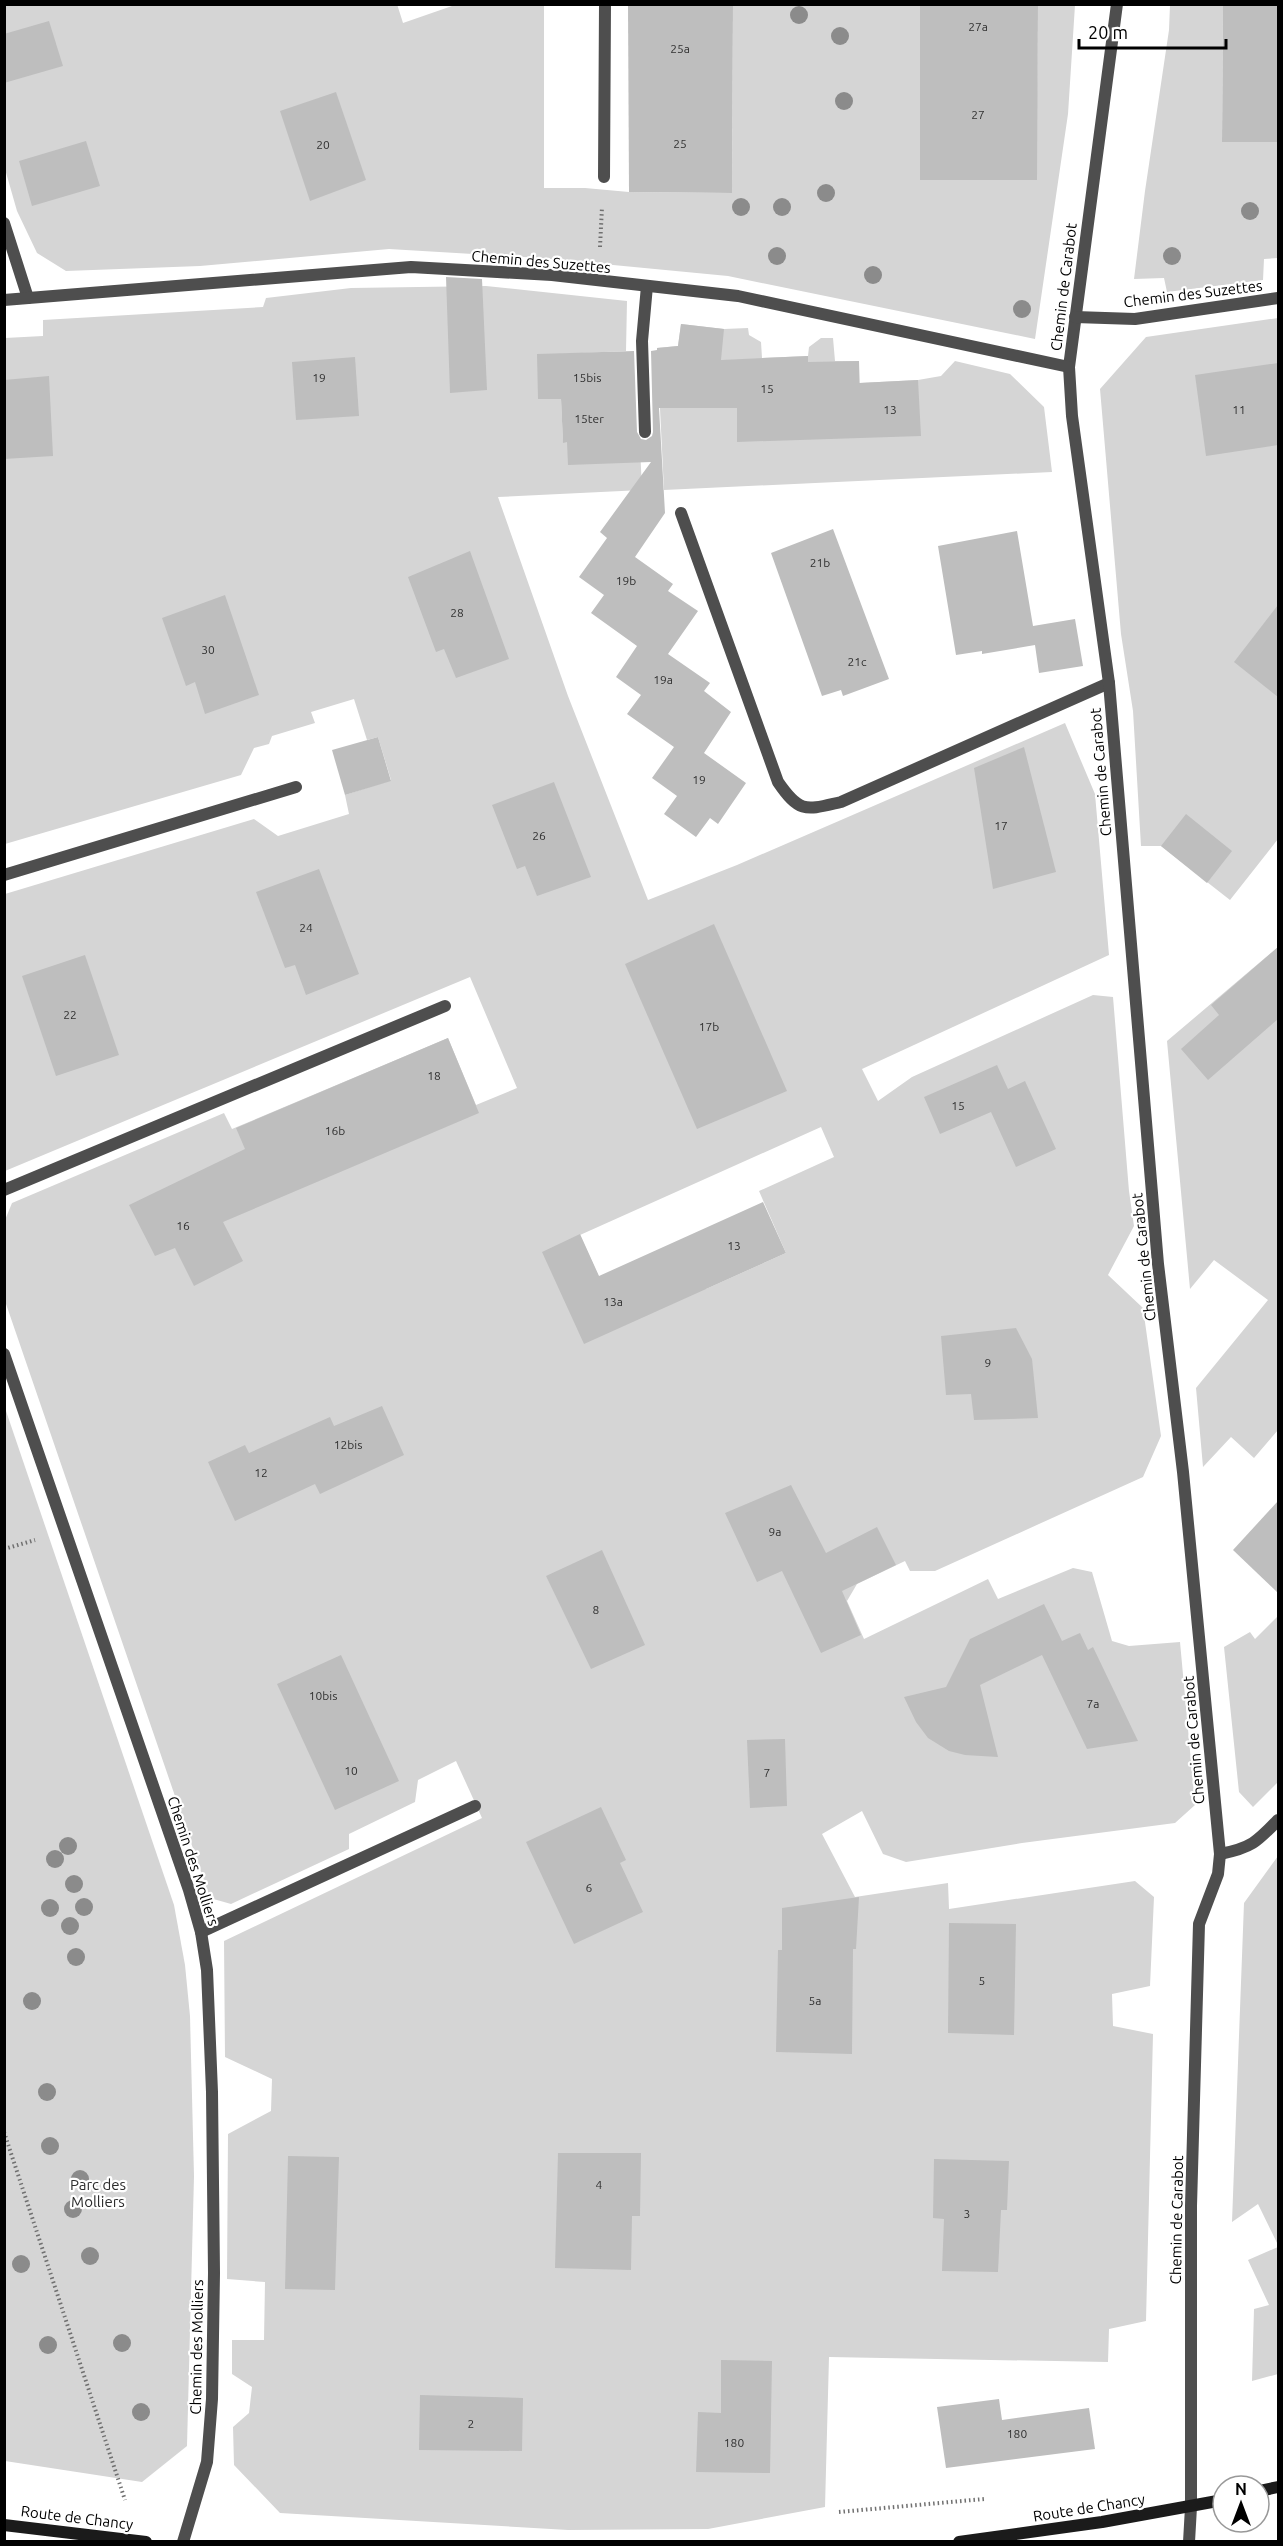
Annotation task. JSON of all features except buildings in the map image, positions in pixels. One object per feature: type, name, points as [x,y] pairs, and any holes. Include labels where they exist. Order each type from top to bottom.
[{"type":"main road","name":"Route de Chancy","points":[[959,2541],[1016,2535],[1211,2503]]},
{"type":"main road","name":"Route de Chancy","points":[[4,2525],[146,2541]]},
{"type":"street","points":[[604,177],[605,4]]},
{"type":"street","name":"Chemin de Carabot","points":[[1117,4],[1069,367],[1072,416],[1109,683],[1158,1264],[1183,1472],[1220,1854],[1218,1874],[1199,1924],[1191,2206],[1190,2541]]},
{"type":"street","points":[[4,223],[28,298]]},
{"type":"street","name":"Chemin des Suzettes","points":[[4,300],[411,267],[552,275],[738,296],[1069,367]]},
{"type":"street","points":[[645,432],[642,341],[647,286]]},
{"type":"street","name":"Chemin des Suzettes","points":[[1075,317],[1135,319],[1278,298]]},
{"type":"street","points":[[681,513],[778,782],[795,805],[806,808],[842,802],[1109,683]]},
{"type":"street","points":[[4,875],[296,787]]},
{"type":"street","points":[[4,1190],[445,1006]]},
{"type":"street","name":"Chemin des Molliers","points":[[4,1354],[174,1843],[201,1932],[207,1970],[212,2092],[214,2273],[212,2399],[207,2462],[183,2541]]},
{"type":"street","points":[[201,1932],[475,1806]]},
{"type":"street","points":[[1220,1854],[1240,1850],[1255,1843],[1278,1820]]},
{"type":"path","points":[[599,281],[604,177]]},
{"type":"path","points":[[4,2132],[125,2500]]},
{"type":"path","points":[[839,2512],[984,2499]]},
{"type":"green space","points":[[397,4],[403,23],[452,5],[544,5],[544,188],[732,193],[733,5],[920,5],[920,180],[1036,180],[1038,5],[1075,5],[1068,114],[1035,339],[728,276],[540,258],[389,249],[200,266],[66,271],[37,253],[17,211],[5,169],[4,5]]},
{"type":"green space","points":[[1170,5],[1223,5],[1222,141],[1278,142],[1278,258],[1264,259],[1263,280],[1167,292],[1164,278],[1134,279],[1169,30]]},
{"type":"green space","points":[[486,286],[627,301],[626,351],[559,354],[563,442],[617,440],[640,447],[642,490],[498,497],[568,696],[648,900],[737,865],[1065,723],[1095,794],[1109,955],[862,1069],[878,1101],[912,1077],[1093,995],[1113,997],[1134,1226],[1108,1275],[1143,1308],[1161,1436],[1143,1477],[935,1571],[910,1571],[905,1561],[857,1584],[847,1601],[864,1639],[988,1579],[998,1599],[1073,1568],[1092,1572],[1112,1641],[1129,1646],[1180,1642],[1195,1805],[1175,1823],[1022,1843],[906,1862],[883,1854],[862,1811],[822,1834],[855,1897],[948,1883],[949,1909],[1135,1881],[1154,1897],[1150,1986],[1112,1994],[1113,2026],[1153,2034],[1146,2321],[1109,2329],[1108,2362],[829,2357],[825,2507],[708,2529],[568,2530],[280,2513],[234,2465],[233,2427],[249,2413],[252,2387],[232,2374],[232,2340],[264,2340],[265,2282],[227,2279],[228,2134],[271,2111],[272,2079],[225,2057],[224,1941],[482,1818],[456,1761],[418,1780],[415,1802],[349,1834],[349,1849],[231,1904],[210,1898],[5,1301],[5,1220],[12,1203],[224,1113],[232,1129],[448,1038],[476,1105],[517,1088],[470,977],[5,1171],[5,894],[254,819],[278,836],[349,814],[345,795],[391,780],[378,737],[367,740],[354,699],[311,712],[315,723],[272,736],[269,744],[254,748],[241,775],[5,844],[5,338],[43,336],[43,320],[263,307],[266,298],[351,288]],"holes":[[[821,1127],[834,1157],[759,1191],[786,1253],[706,1289],[599,1277],[580,1235]]]},
{"type":"green space","points":[[1278,318],[1278,839],[1230,900],[1161,846],[1141,846],[1133,711],[1121,634],[1100,389],[1146,337]]},
{"type":"green space","points":[[681,324],[724,329],[748,328],[749,335],[761,342],[762,358],[808,356],[809,347],[821,338],[833,338],[835,361],[859,361],[860,383],[918,380],[941,376],[955,361],[1010,374],[1044,407],[1052,472],[664,490],[657,348],[678,346]]},
{"type":"green space","points":[[1278,947],[1278,1430],[1254,1458],[1231,1437],[1203,1467],[1196,1388],[1268,1300],[1214,1260],[1190,1289],[1167,1041]]},
{"type":"green space","name":"Parc des Molliers","points":[[5,1408],[174,1905],[185,1965],[190,2016],[194,2176],[187,2446],[142,2482],[5,2461]]},
{"type":"green space","points":[[1278,1616],[1278,1782],[1253,1807],[1239,1792],[1224,1647],[1250,1632],[1255,1639]]},
{"type":"green space","points":[[1278,1856],[1278,2245],[1258,2204],[1232,2222],[1244,1903]]},
{"type":"green space","points":[[1278,2247],[1278,2374],[1252,2381],[1254,2309],[1269,2305],[1248,2260]]}]
